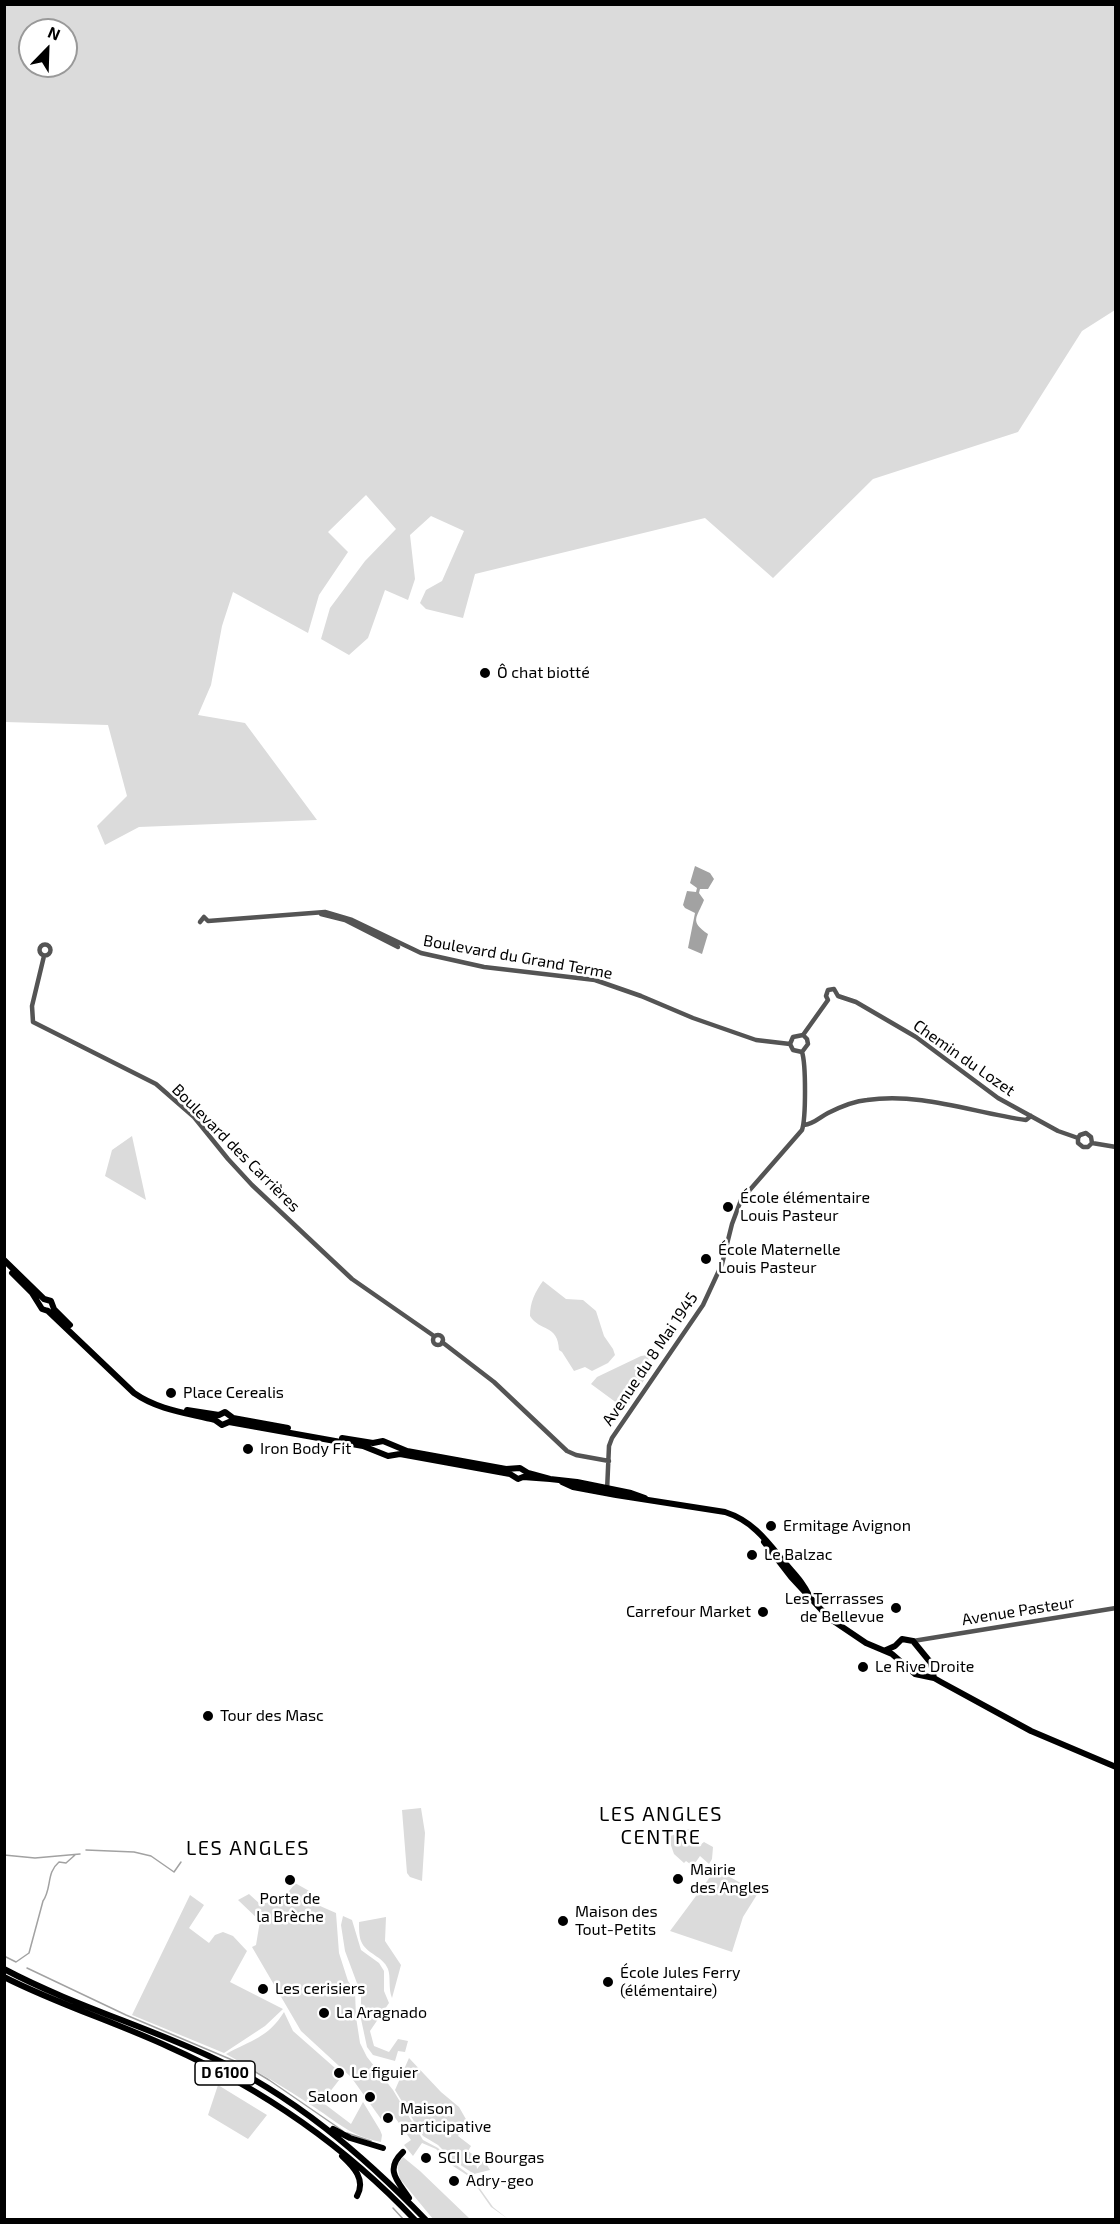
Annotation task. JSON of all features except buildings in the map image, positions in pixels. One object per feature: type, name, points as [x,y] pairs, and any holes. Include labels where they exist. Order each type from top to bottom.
[{"type":"main road","points":[[4,1260],[42,1301],[42,1309],[50,1308]]},
{"type":"main road","points":[[4,1266],[42,1301]]},
{"type":"main road","points":[[42,1301],[49,1300],[50,1308],[145,1396],[172,1407],[219,1418],[224,1425],[230,1420],[345,1439],[377,1443],[383,1441],[391,1443],[398,1451]]},
{"type":"main road","points":[[219,1418],[225,1412],[230,1420],[375,1450],[382,1455],[398,1451],[514,1472],[518,1479],[523,1474],[567,1485],[631,1493],[645,1498],[725,1512],[740,1517],[755,1528],[799,1577],[810,1597],[829,1618],[842,1628],[874,1647],[886,1650],[915,1674],[934,1678],[1030,1731],[1116,1767]]},
{"type":"main road","points":[[375,1450],[377,1443]]},
{"type":"main road","points":[[886,1650],[902,1640],[913,1641],[931,1663],[934,1678]]},
{"type":"main road","points":[[895,1646],[895,1656]]},
{"type":"main road","points":[[925,1676],[931,1668]]},
{"type":"main road","name":"D 6100","points":[[4,1969],[211,2057],[272,2090],[356,2151],[426,2220]]},
{"type":"main road","name":"D 6100","points":[[4,1977],[209,2065],[238,2081],[303,2121],[351,2158],[415,2220]]},
{"type":"main road","points":[[303,2121],[353,2168],[362,2185],[357,2196]]},
{"type":"main road","points":[[320,2123],[350,2138],[383,2148]]},
{"type":"main road","points":[[404,2152],[396,2161],[393,2171],[411,2204]]},
{"type":"street","name":"Boulevard du Grand Terme","points":[[208,921],[318,913],[340,918],[394,945],[412,950],[475,965],[595,981],[635,993],[693,1018],[756,1040],[790,1044]]},
{"type":"street","name":"Boulevard des Carrières","points":[[44,956],[33,1006],[33,1022],[156,1084],[194,1117],[252,1185],[364,1289],[434,1336],[441,1335],[442,1342],[494,1382],[567,1451],[576,1455],[609,1461]]},
{"type":"street","points":[[830,989],[836,990],[838,996],[835,1000],[828,1000],[825,994],[830,989]]},
{"type":"street","name":"Chemin du Lozet","points":[[838,996],[856,1002],[916,1037],[982,1088],[1019,1110],[1058,1131],[1078,1138]]},
{"type":"street","points":[[802,1052],[793,1050],[790,1044],[793,1037],[802,1035],[828,1000]]},
{"type":"street","points":[[802,1035],[807,1039],[808,1044],[802,1052]]},
{"type":"street","points":[[802,1052],[804,1125],[813,1123],[827,1113],[857,1102],[887,1098],[916,1100],[1026,1120],[1031,1116]]},
{"type":"street","points":[[1008,1116],[1019,1110]]},
{"type":"street","name":"Avenue du 8 Mai 1945","points":[[607,1491],[609,1446],[614,1433],[663,1367],[703,1305],[722,1264],[734,1216],[741,1200],[800,1134],[804,1125]]},
{"type":"street","points":[[1086,1133],[1091,1137],[1092,1143],[1088,1147],[1083,1147],[1078,1143],[1078,1138],[1086,1133]]},
{"type":"street","points":[[1092,1143],[1116,1147]]},
{"type":"street","name":"Avenue Pasteur","points":[[913,1641],[1116,1608]]},
{"type":"street","points":[[921,1650],[924,1639]]},
{"type":"shaded area","points":[[5,5],[1115,5],[1115,310],[1082,331],[1018,432],[873,479],[773,578],[705,518],[475,574],[463,618],[426,609],[420,603],[426,590],[442,581],[464,531],[431,516],[410,535],[415,579],[408,600],[385,590],[368,638],[349,655],[321,639],[330,608],[365,561],[396,529],[366,495],[328,532],[348,552],[319,595],[308,633],[233,592],[222,626],[211,685],[198,715],[245,723],[317,820],[139,827],[105,845],[97,826],[127,796],[108,725],[5,722]]},
{"type":"shaded area","points":[[695,866],[710,873],[714,879],[708,889],[700,889],[699,893],[704,900],[696,919],[698,926],[708,934],[702,954],[688,948],[695,913],[683,905],[687,891],[696,892],[697,888],[690,883]]},
{"type":"shaded area","points":[[132,1136],[146,1200],[105,1176],[112,1150]]},
{"type":"shaded area","points":[[543,1281],[566,1299],[583,1300],[596,1311],[604,1336],[615,1355],[608,1363],[592,1371],[585,1367],[574,1371],[559,1350],[558,1342],[552,1332],[530,1316],[534,1297]]},
{"type":"shaded area","points":[[648,1355],[650,1371],[625,1409],[591,1384],[597,1377],[641,1356]]},
{"type":"shaded area","points":[[421,1808],[425,1833],[422,1881],[410,1877],[407,1873],[402,1810]]},
{"type":"shaded area","points":[[692,1828],[695,1831],[691,1838],[700,1845],[704,1842],[713,1847],[709,1864],[700,1856],[693,1866],[686,1861],[684,1863],[674,1854],[668,1837]]},
{"type":"shaded area","points":[[716,1869],[758,1893],[743,1917],[732,1952],[670,1931]]},
{"type":"shaded area","points":[[295,1883],[311,1892],[311,1902],[336,1913],[339,1953],[348,1981],[355,1991],[360,2043],[367,2057],[393,2090],[423,2140],[438,2148],[471,2176],[493,2207],[508,2219],[491,2207],[470,2177],[453,2166],[436,2149],[422,2143],[413,2156],[404,2145],[411,2140],[391,2112],[381,2119],[351,2077],[301,2031],[252,1947],[256,1945],[260,1921],[238,1900],[249,1894],[260,1904],[271,1902],[284,1895]]},
{"type":"shaded area","points":[[190,1895],[204,1905],[189,1928],[209,1943],[215,1935],[223,1932],[233,1936],[247,1951],[230,1982],[283,2009],[265,2026],[224,2053],[132,2015]]},
{"type":"shaded area","points":[[343,1916],[352,1920],[361,1950],[379,1963],[384,1971],[384,1991],[389,2003],[370,2031],[374,2046],[389,2052],[398,2039],[408,2041],[405,2052],[398,2051],[395,2061],[373,2055],[367,2047],[361,2019],[361,1994],[345,1951],[341,1925]]},
{"type":"shaded area","points":[[386,1917],[385,1941],[401,1965],[392,1998],[386,1965],[363,1945],[359,1932],[359,1922]]},
{"type":"shaded area","points":[[284,2012],[293,2031],[343,2075],[322,2102],[351,2124],[363,2102],[380,2130],[381,2142],[352,2132],[280,2085],[226,2054],[272,2028]]},
{"type":"shaded area","points":[[409,2058],[441,2092],[459,2107],[467,2121],[458,2136],[471,2146],[468,2151],[475,2156],[477,2169],[484,2160],[490,2170],[474,2174],[423,2136],[395,2090]]},
{"type":"shaded area","points":[[218,2085],[267,2115],[248,2139],[208,2115]]},
{"type":"shaded area","points":[[403,2157],[470,2219],[433,2219],[400,2179],[397,2165]]},
{"type":"waterway","points":[[86,1850],[134,1852],[151,1856],[174,1872],[181,1862]]},
{"type":"waterway","points":[[4,1855],[35,1858],[80,1854]]},
{"type":"waterway","points":[[4,1956],[16,1962],[29,1953],[52,1871],[59,1862],[66,1863],[75,1855]]},
{"type":"waterway","points":[[27,1968],[126,2015],[244,2065],[343,2131]]},
{"type":"waterway","points":[[347,2133],[371,2141]]},
{"type":"waterway","points":[[393,2208],[404,2220]]},
{"type":"place","name":"Ô chat biotté","points":[[485,673]]},
{"type":"place","name":"École élémentaire Louis Pasteur","points":[[728,1207]]},
{"type":"place","name":"École Maternelle Louis Pasteur","points":[[706,1259]]},
{"type":"place","name":"Place Cerealis","points":[[171,1393]]},
{"type":"place","name":"Iron Body Fit","points":[[248,1449]]},
{"type":"place","name":"Ermitage Avignon","points":[[771,1526]]},
{"type":"place","name":"Le Balzac","points":[[752,1555]]},
{"type":"place","name":"Les Terrasses de Bellevue","points":[[896,1608]]},
{"type":"place","name":"Carrefour Market","points":[[763,1612]]},
{"type":"place","name":"Le Rive Droite","points":[[863,1667]]},
{"type":"place","name":"Tour des Masc","points":[[208,1716]]},
{"type":"place","name":"Mairie des Angles","points":[[678,1879]]},
{"type":"place","name":"Porte de la Brèche","points":[[290,1880]]},
{"type":"place","name":"Maison des Tout-Petits","points":[[563,1921]]},
{"type":"place","name":"École Jules Ferry (élémentaire)","points":[[608,1982]]},
{"type":"place","name":"Les cerisiers","points":[[263,1989]]},
{"type":"place","name":"La Aragnado","points":[[324,2013]]},
{"type":"place","name":"Le figuier","points":[[339,2073]]},
{"type":"place","name":"Saloon","points":[[370,2097]]},
{"type":"place","name":"Maison participative","points":[[388,2118]]},
{"type":"place","name":"SCI Le Bourgas","points":[[426,2158]]},
{"type":"place","name":"Adry-geo","points":[[454,2181]]},
{"type":"district","name":"LES ANGLES CENTRE","points":[[661,1826]]},
{"type":"district","name":"LES ANGLES","points":[[248,1848]]}]
